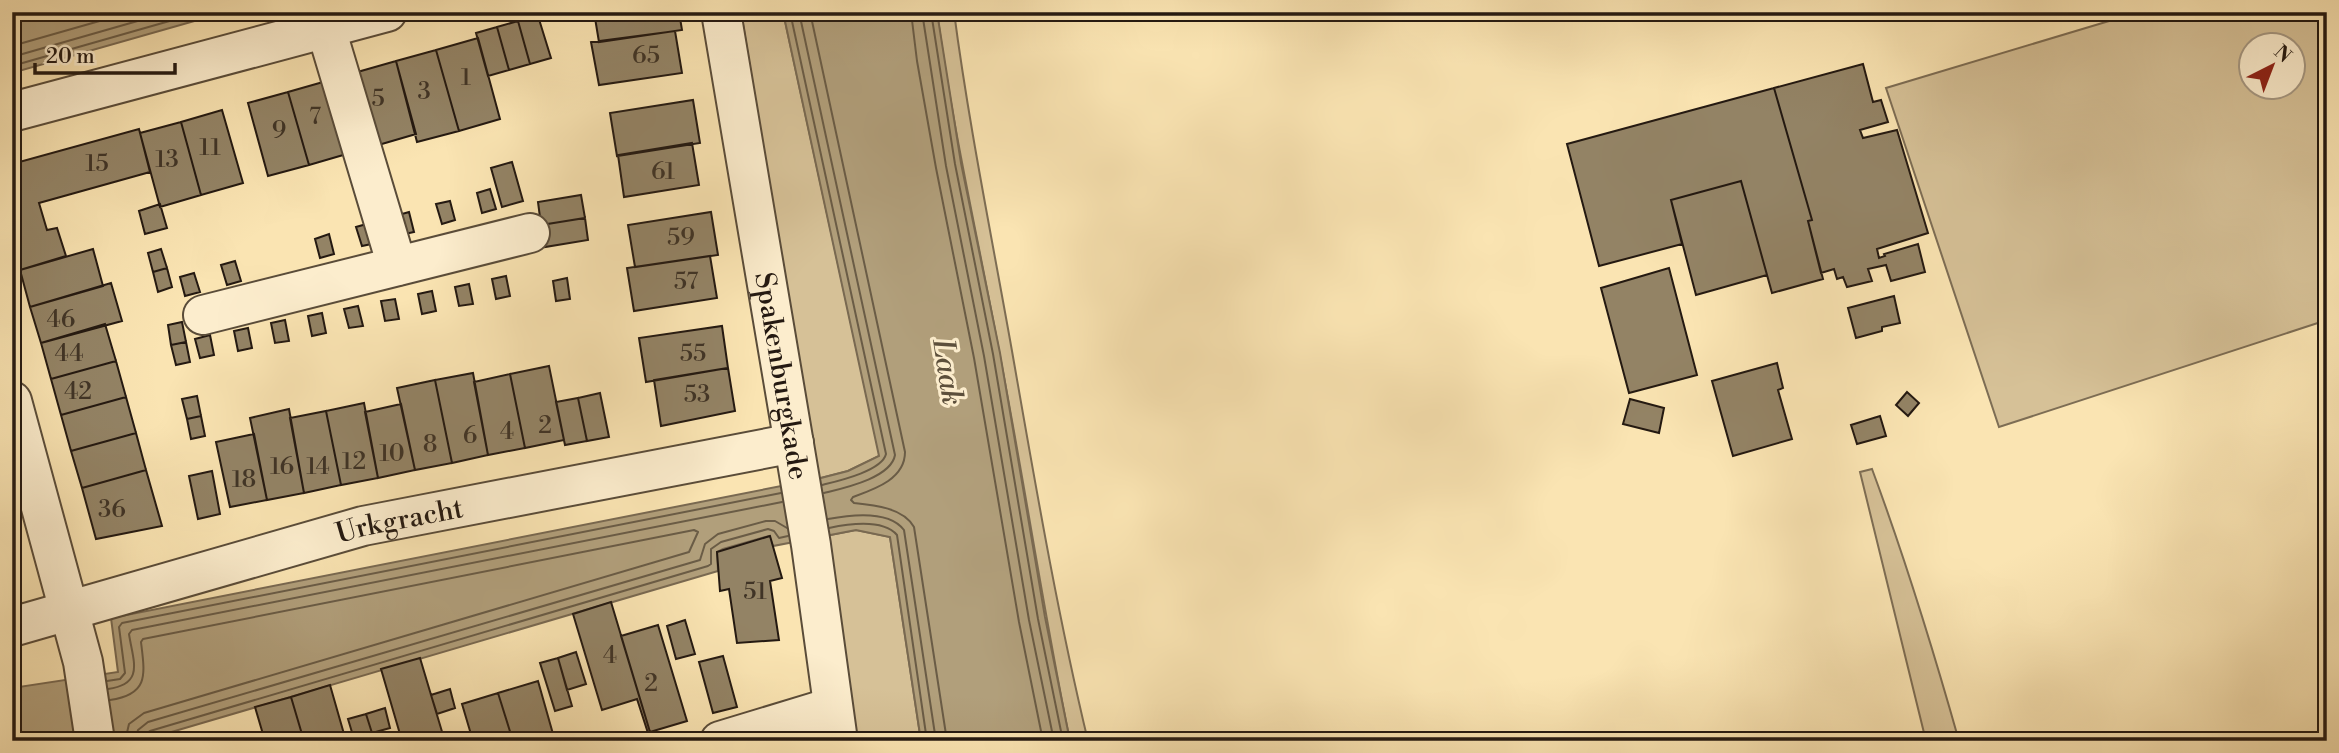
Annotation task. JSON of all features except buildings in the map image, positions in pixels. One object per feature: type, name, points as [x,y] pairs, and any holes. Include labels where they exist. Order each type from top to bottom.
[{"type":"street","points":[[12,112],[387,12]]},
{"type":"street","name":"Spakenburgkade","points":[[720,12],[811,545],[835,724]]},
{"type":"street","points":[[326,29],[397,266]]},
{"type":"street","points":[[202,315],[530,233]]},
{"type":"street","points":[[12,401],[83,662],[95,741]]},
{"type":"street","name":"Urkgracht","points":[[12,628],[363,526],[794,443]]},
{"type":"street","points":[[720,741],[835,724]]},
{"type":"shaded area","points":[[741,12],[783,12],[879,452],[879,456],[848,471],[817,479]]},
{"type":"shaded area","points":[[937,12],[954,12],[1038,498],[1088,741],[1070,741],[958,140]]},
{"type":"shaded area","points":[[2139,12],[2327,12],[2327,320],[1999,427],[1886,88]]},
{"type":"shaded area","points":[[1872,469],[1918,604],[1959,741],[1926,741],[1860,472]]},
{"type":"shaded area","points":[[856,530],[890,537],[921,741],[857,741],[825,536]]},
{"type":"water","points":[[12,12],[226,12],[12,73]]},
{"type":"water","name":"Laak","points":[[783,12],[937,12],[961,163],[1000,353],[1045,617],[1070,741],[921,741],[890,537],[856,530],[773,546],[769,536],[723,549],[717,552],[718,571],[141,741],[12,741],[12,688],[118,672],[111,618],[817,479],[848,471],[879,456]]}]
